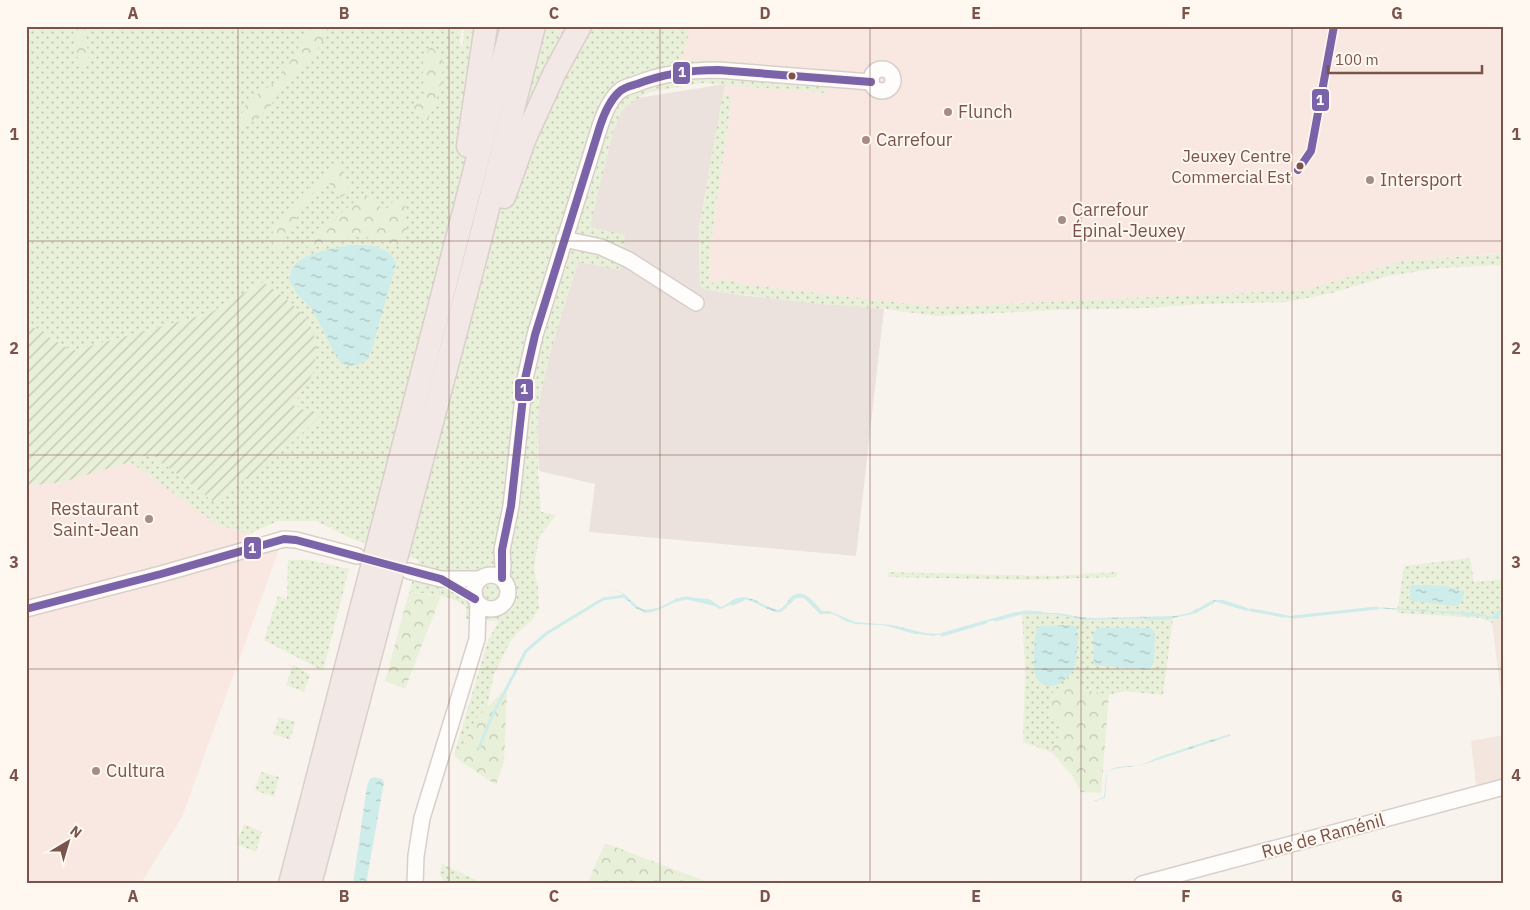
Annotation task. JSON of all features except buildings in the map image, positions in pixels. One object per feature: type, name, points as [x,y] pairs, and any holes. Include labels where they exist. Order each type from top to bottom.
[{"type":"highway","points":[[465,209],[467,152],[486,26]]},
{"type":"highway","points":[[275,884],[314,786],[512,26]]},
{"type":"highway","points":[[305,883],[479,244],[534,26]]},
{"type":"highway","points":[[479,244],[500,210],[525,138],[555,72],[580,26]]},
{"type":"highway","points":[[305,883],[314,786]]},
{"type":"street","points":[[415,884],[416,856],[422,818],[477,639],[498,608],[503,604],[508,594],[508,588],[502,578],[502,550],[511,506],[525,379],[535,335],[604,113],[622,90],[665,74],[694,70],[718,70],[871,82]]},
{"type":"street","points":[[564,239],[601,247],[630,260],[696,303]]},
{"type":"street","points":[[26,609],[161,574],[284,539],[296,540],[357,556]]},
{"type":"street","points":[[477,639],[477,601],[474,588],[502,550]]},
{"type":"street","points":[[409,571],[441,579],[486,608],[498,608]]},
{"type":"street","points":[[441,579],[485,574],[502,578]]},
{"type":"street","name":"Rue de Raménil","points":[[1142,884],[1504,787]]},
{"type":"shaded area","points":[[691,26],[1504,26],[1504,253],[1401,261],[1306,290],[937,307],[743,284],[723,279],[709,284],[710,248],[732,97],[723,94],[725,84],[826,93],[828,70],[698,59],[681,61]]},
{"type":"shaded area","points":[[725,84],[699,227],[700,286],[708,290],[748,296],[884,309],[856,556],[589,532],[595,484],[539,471],[537,428],[540,395],[553,342],[589,227],[613,131],[622,111],[631,99]]},
{"type":"shaded area","points":[[130,462],[216,524],[281,544],[182,817],[141,883],[26,884],[26,486],[63,482]]},
{"type":"shaded area","points":[[1504,613],[1504,718],[1492,623]]},
{"type":"shaded area","points":[[1504,735],[1504,796],[1478,803],[1471,741]]},
{"type":"green space","points":[[26,26],[462,26],[460,43],[463,46],[464,26],[691,26],[681,61],[698,59],[828,70],[826,93],[702,83],[650,92],[635,100],[622,111],[613,131],[590,227],[625,235],[620,270],[578,262],[553,344],[541,394],[537,438],[541,512],[556,515],[539,537],[534,569],[538,588],[539,608],[532,620],[510,642],[494,674],[487,708],[476,719],[456,758],[454,755],[488,640],[499,621],[466,619],[466,607],[453,599],[439,595],[409,592],[419,560],[355,540],[316,521],[278,521],[249,534],[216,524],[130,462],[150,453],[214,502],[320,418],[293,405],[313,373],[263,282],[210,313],[72,351],[26,323]],"holes":[[[385,212],[402,246],[363,236],[334,240],[307,250]]]},
{"type":"green space","points":[[72,26],[85,26],[89,63],[81,67],[78,60]]},
{"type":"green space","points":[[312,26],[331,26],[331,29],[300,74],[282,89],[269,108],[246,127],[238,122],[247,102],[278,80]]},
{"type":"green space","points":[[431,47],[442,57],[443,66],[437,98],[427,122],[410,110],[424,97],[422,59]]},
{"type":"green space","points":[[723,94],[732,97],[710,248],[709,284],[723,279],[743,284],[937,307],[1306,290],[1401,261],[1504,253],[1504,265],[1440,268],[1388,276],[1332,293],[1287,302],[938,316],[884,309],[809,303],[708,290],[700,286],[699,227]]},
{"type":"green space","points":[[339,162],[350,192],[339,198],[329,183],[316,190],[304,205],[288,236],[278,250],[271,239],[274,229],[281,218],[299,197]]},
{"type":"green space","points":[[364,193],[385,211],[395,199],[405,200],[407,234],[402,247],[363,236],[334,240],[307,250],[310,241]]},
{"type":"green space","points":[[263,282],[297,309],[306,318],[312,329],[316,355],[312,375],[293,405],[320,417],[273,459],[214,502],[150,453],[130,462],[63,482],[26,486],[26,323],[72,351],[210,313]]},
{"type":"green space","points":[[1470,558],[1474,582],[1504,579],[1504,613],[1492,623],[1480,618],[1397,613],[1404,566]]},
{"type":"green space","points":[[288,560],[310,560],[349,569],[323,671],[264,640],[278,596],[287,599]]},
{"type":"green space","points":[[887,572],[1053,576],[1117,572],[1117,577],[1025,580],[889,577]]},
{"type":"green space","points":[[409,592],[441,596],[405,689],[385,681]]},
{"type":"green space","points":[[1022,614],[1054,614],[1085,620],[1173,618],[1163,695],[1124,691],[1109,695],[1086,690],[1063,727],[1051,752],[1023,742],[1025,668]]},
{"type":"green space","points":[[293,665],[310,675],[304,692],[286,685]]},
{"type":"green space","points":[[1071,680],[1086,690],[1109,695],[1101,793],[1081,792],[1071,774],[1051,752],[1063,727],[1051,715],[1052,693]]},
{"type":"green space","points":[[502,692],[507,693],[504,762],[496,785],[456,758],[476,719]]},
{"type":"green space","points":[[279,717],[295,722],[290,740],[273,734]]},
{"type":"green space","points":[[261,772],[279,777],[274,797],[255,790]]},
{"type":"green space","points":[[244,824],[262,832],[256,852],[237,844]]},
{"type":"green space","points":[[605,843],[713,884],[587,884]]},
{"type":"green space","points":[[442,864],[485,884],[444,884],[440,874]]},
{"type":"water","points":[[349,245],[383,249],[393,257],[396,264],[372,349],[366,361],[357,365],[347,366],[338,360],[312,309],[297,294],[289,280],[292,269],[302,259],[318,252]]},
{"type":"water","points":[[1410,586],[1454,588],[1464,593],[1459,605],[1453,606],[1413,601],[1410,600]]},
{"type":"water","points":[[605,588],[623,593],[644,610],[658,608],[684,597],[709,599],[721,607],[743,597],[779,610],[791,597],[800,593],[808,597],[822,611],[829,611],[855,622],[892,625],[937,634],[1016,612],[1059,613],[1094,618],[1175,616],[1189,613],[1214,600],[1238,607],[1291,616],[1374,607],[1478,613],[1492,617],[1497,611],[1504,609],[1504,611],[1499,612],[1493,619],[1478,615],[1373,608],[1289,618],[1211,602],[1192,614],[1173,618],[1085,620],[1054,614],[1018,614],[933,636],[911,633],[883,625],[856,624],[833,614],[822,614],[803,596],[794,598],[781,612],[773,611],[744,599],[719,609],[708,601],[685,598],[653,612],[645,613],[635,608],[621,593]]},
{"type":"water","points":[[1040,626],[1075,626],[1078,632],[1076,661],[1073,670],[1060,683],[1050,686],[1041,683],[1035,674],[1034,668],[1034,646],[1037,628]]},
{"type":"water","points":[[1098,628],[1151,628],[1155,635],[1154,663],[1149,670],[1094,665],[1093,634]]},
{"type":"water","points":[[1230,734],[1230,736],[1139,766],[1109,771],[1120,767],[1138,766],[1159,757]]},
{"type":"water","points":[[1107,774],[1105,798],[1092,802],[1104,797]]},
{"type":"water","points":[[374,777],[382,779],[384,782],[366,884],[353,884],[367,786],[370,779]]},
{"type":"waterway","points":[[479,748],[491,718],[526,651],[547,633],[603,599],[625,596],[627,599]]},
{"type":"waterway","points":[[789,603],[795,597],[804,596],[821,613]]},
{"type":"waterway","points":[[676,600],[687,598],[713,604]]},
{"type":"waterway","points":[[732,604],[744,599]]},
{"type":"waterway","points":[[1221,601],[1246,609]]},
{"type":"waterway","points":[[1195,612],[1213,602]]},
{"type":"waterway","points":[[1294,617],[1377,608]]},
{"type":"waterway","points":[[1252,610],[1283,616]]},
{"type":"waterway","points":[[1493,617],[1495,618],[1504,611]]},
{"type":"waterway","points":[[995,620],[1025,612],[1042,613]]},
{"type":"waterway","points":[[1463,614],[1480,615]]},
{"type":"waterway","points":[[1148,619],[1169,618]]},
{"type":"waterway","points":[[942,635],[986,622]]},
{"type":"transit line","name":"1","points":[[1298,170],[1311,151],[1334,26]]},
{"type":"transit line","name":"1","points":[[502,578],[502,550],[511,506],[525,379],[535,335],[600,126],[612,99],[621,90],[630,86],[667,75],[697,71],[718,70],[871,82]]},
{"type":"transit line","name":"1","points":[[26,609],[161,574],[284,539],[296,540],[441,579],[475,599]]},
{"type":"place","name":"Flunch","points":[[948,112]]},
{"type":"place","name":"Carrefour","points":[[866,140]]},
{"type":"place","name":"Jeuxey Centre Commercial Est","points":[[1300,166]]},
{"type":"place","name":"Intersport","points":[[1370,180]]},
{"type":"place","name":"Carrefour Épinal-Jeuxey","points":[[1062,220]]},
{"type":"place","name":"Restaurant Saint-Jean","points":[[149,519]]},
{"type":"place","name":"Cultura","points":[[96,771]]}]
